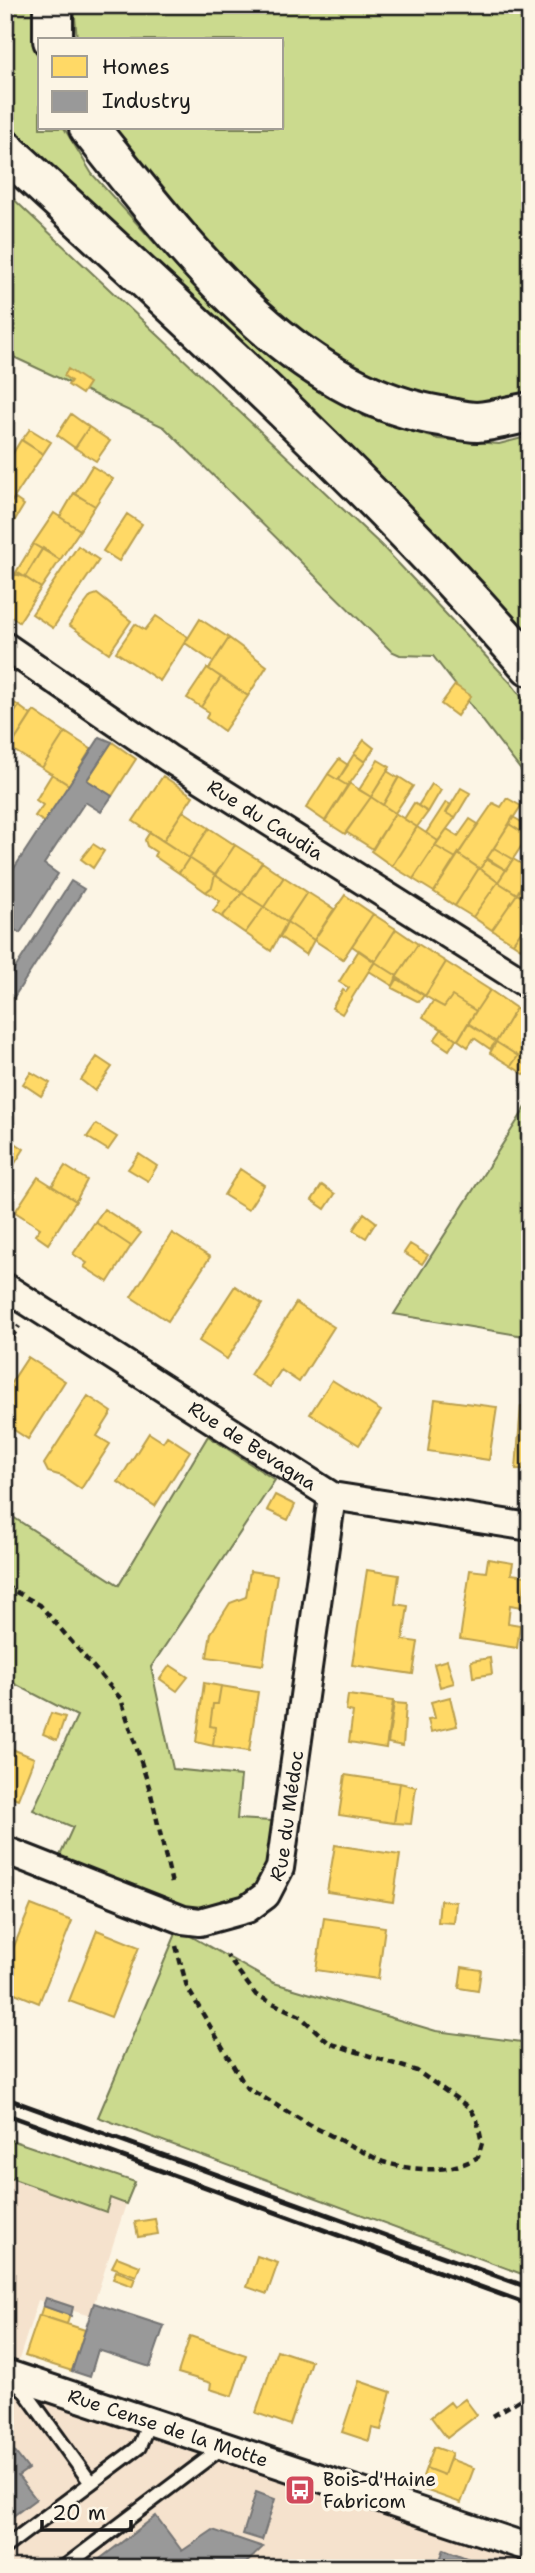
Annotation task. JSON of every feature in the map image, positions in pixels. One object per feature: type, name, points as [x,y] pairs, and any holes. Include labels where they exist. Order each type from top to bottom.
[{"type":"highway","points":[[53,5],[53,38]]},
{"type":"highway","points":[[91,130],[156,211],[242,305],[327,375],[411,411],[476,422],[530,412]]},
{"type":"highway","points":[[5,150],[401,524],[530,666]]},
{"type":"street","name":"Rue du Caudia","points":[[5,646],[168,758],[530,986]]},
{"type":"street","name":"Rue de Bevagna","points":[[5,1286],[332,1496],[530,1527]]},
{"type":"street","name":"Rue du Médoc","points":[[5,1850],[183,1920],[216,1920],[247,1909],[266,1895],[281,1868],[332,1496]]},
{"type":"street","name":"Rue Cense de la Motte","points":[[9,2374],[530,2548]]},
{"type":"lane","points":[[9,2374],[91,2483]]},
{"type":"lane","points":[[5,2547],[139,2447],[149,2422]]},
{"type":"lane","points":[[63,2568],[223,2447]]},
{"type":"path","points":[[5,1586],[40,1605],[121,1699],[150,1790],[183,1920],[175,1942],[180,1970],[246,2087],[308,2124],[383,2162],[405,2169],[436,2169],[478,2157],[482,2143],[477,2120],[470,2108],[417,2071],[329,2043],[299,2016],[256,1996],[227,1956]]},
{"type":"path","points":[[494,2416],[530,2393]]},
{"type":"shaded area","points":[[5,2176],[105,2212],[110,2198],[126,2204],[90,2316],[38,2300],[14,2375],[530,2548],[530,2568],[5,2568]]},
{"type":"green space","points":[[5,5],[34,5],[35,41],[38,51],[38,130],[65,130],[92,174],[180,271],[279,360],[363,416],[438,439],[499,444],[530,436],[530,639],[279,390],[5,131]]},
{"type":"green space","points":[[74,5],[530,5],[530,396],[488,405],[445,402],[405,392],[367,375],[332,353],[298,328],[236,271],[156,186],[111,130],[284,130],[284,38],[77,38]]},
{"type":"green space","points":[[5,191],[381,545],[510,682],[530,708],[530,782],[433,656],[400,655],[391,651],[164,427],[5,353]]},
{"type":"green space","points":[[530,1101],[530,1337],[394,1314]]},
{"type":"green space","points":[[208,1436],[275,1480],[151,1667],[173,1769],[241,1776],[237,1819],[287,1822],[280,1868],[216,1920],[54,1869],[73,1827],[33,1810],[77,1716],[5,1679],[5,1512],[119,1585]]},
{"type":"green space","points":[[178,1929],[274,1983],[436,2031],[530,2043],[530,2277],[98,2117]]},
{"type":"green space","points":[[5,2138],[135,2182],[126,2204],[110,2198],[106,2212],[5,2176]]},
{"type":"building: Homes","points":[[68,369],[89,383],[82,394],[68,385],[71,381],[64,376]]},
{"type":"building: Homes","points":[[71,414],[89,427],[75,448],[57,435]]},
{"type":"building: Homes","points":[[89,427],[110,441],[96,461],[75,448]]},
{"type":"building: Homes","points":[[30,429],[51,442],[43,454],[22,440]]},
{"type":"building: Homes","points":[[21,440],[43,454],[6,510],[5,466]]},
{"type":"building: Homes","points":[[92,466],[113,479],[95,506],[75,494]]},
{"type":"building: Homes","points":[[74,493],[95,506],[80,530],[60,517]]},
{"type":"building: Homes","points":[[14,498],[24,505],[12,525],[5,521],[5,512]]},
{"type":"building: Homes","points":[[54,513],[80,530],[60,560],[33,544]]},
{"type":"building: Homes","points":[[127,514],[142,524],[119,561],[103,551]]},
{"type":"building: Homes","points":[[33,544],[42,549],[25,577],[15,574]]},
{"type":"building: Homes","points":[[78,546],[99,560],[53,628],[32,614]]},
{"type":"building: Homes","points":[[43,548],[60,560],[41,588],[25,577]]},
{"type":"building: Homes","points":[[5,564],[15,574],[5,589]]},
{"type":"building: Homes","points":[[17,572],[41,588],[19,622],[5,612],[5,589]]},
{"type":"building: Homes","points":[[97,594],[131,621],[109,653],[69,625],[91,596]]},
{"type":"building: Homes","points":[[156,616],[188,637],[160,681],[116,652],[135,624],[145,630]]},
{"type":"building: Homes","points":[[200,619],[229,638],[213,662],[185,643]]},
{"type":"building: Homes","points":[[229,638],[267,666],[248,696],[209,669]]},
{"type":"building: Homes","points":[[207,668],[221,677],[201,707],[187,698]]},
{"type":"building: Homes","points":[[221,677],[248,696],[224,731],[206,718],[209,712],[201,707]]},
{"type":"building: Homes","points":[[455,685],[471,696],[457,716],[441,704]]},
{"type":"building: Homes","points":[[5,697],[19,706],[5,727]]},
{"type":"building: Homes","points":[[19,706],[31,715],[10,748],[5,744],[5,727]]},
{"type":"building: Homes","points":[[34,711],[65,732],[42,768],[10,748]]},
{"type":"building: Homes","points":[[65,732],[91,749],[69,785],[42,768]]},
{"type":"building: Homes","points":[[364,740],[374,748],[365,762],[354,754]]},
{"type":"building: Homes","points":[[112,742],[136,759],[112,796],[87,780]]},
{"type":"building: Homes","points":[[354,754],[365,762],[348,786],[338,780]]},
{"type":"building: Homes","points":[[339,759],[348,765],[338,780],[328,774]]},
{"type":"building: Homes","points":[[378,760],[390,767],[371,797],[359,790]]},
{"type":"building: Homes","points":[[387,771],[398,778],[383,805],[371,797]]},
{"type":"building: Homes","points":[[52,774],[69,785],[44,822],[35,816],[43,805],[36,800]]},
{"type":"building: Homes","points":[[328,774],[348,786],[325,821],[306,808]]},
{"type":"building: Homes","points":[[163,776],[193,796],[163,841],[133,821]]},
{"type":"building: Homes","points":[[399,777],[413,786],[395,813],[383,805]]},
{"type":"building: Homes","points":[[349,783],[371,797],[345,834],[325,821]]},
{"type":"building: Homes","points":[[432,784],[441,790],[428,812],[418,806]]},
{"type":"building: Homes","points":[[461,788],[470,793],[455,818],[446,813]]},
{"type":"building: Homes","points":[[371,797],[395,813],[373,849],[346,832]]},
{"type":"building: Homes","points":[[507,798],[521,806],[480,869],[458,854],[493,803],[501,807]]},
{"type":"building: Homes","points":[[446,802],[451,805],[446,813],[455,818],[438,841],[426,833]]},
{"type":"building: Homes","points":[[414,803],[428,812],[417,827],[404,819]]},
{"type":"building: Homes","points":[[183,811],[209,828],[189,858],[163,841]]},
{"type":"building: Homes","points":[[395,813],[417,827],[392,866],[371,851]]},
{"type":"building: Homes","points":[[513,817],[530,827],[528,836],[509,824]]},
{"type":"building: Homes","points":[[470,819],[478,824],[456,858],[435,846],[447,829],[458,836]]},
{"type":"building: Homes","points":[[509,824],[528,836],[513,859],[494,848]]},
{"type":"building: Homes","points":[[417,827],[438,841],[413,879],[392,866]]},
{"type":"building: Homes","points":[[209,828],[235,845],[215,875],[189,858]]},
{"type":"building: Homes","points":[[150,832],[189,858],[179,873],[154,856],[156,852],[147,846],[145,840]]},
{"type":"building: Homes","points":[[93,844],[104,851],[93,868],[81,859]]},
{"type":"building: Homes","points":[[235,845],[262,862],[242,893],[215,875]]},
{"type":"building: Homes","points":[[435,846],[456,858],[434,892],[413,879]]},
{"type":"building: Homes","points":[[494,848],[513,859],[506,870],[487,858]]},
{"type":"building: Homes","points":[[458,854],[479,868],[455,906],[434,892]]},
{"type":"building: Homes","points":[[189,858],[215,875],[212,887],[206,892],[179,873]]},
{"type":"building: Homes","points":[[486,859],[506,870],[498,882],[480,869]]},
{"type":"building: Homes","points":[[513,859],[530,869],[517,894],[498,882]]},
{"type":"building: Homes","points":[[262,862],[284,877],[264,907],[242,893]]},
{"type":"building: Homes","points":[[479,868],[498,882],[473,917],[455,906]]},
{"type":"building: Homes","points":[[530,873],[530,898],[528,901],[517,894]]},
{"type":"building: Homes","points":[[215,875],[242,893],[222,917],[213,911],[220,901],[206,892],[212,887]]},
{"type":"building: Homes","points":[[284,877],[307,892],[287,922],[264,907]]},
{"type":"building: Homes","points":[[498,882],[517,894],[492,930],[473,917]]},
{"type":"building: Homes","points":[[307,892],[334,909],[314,940],[287,922]]},
{"type":"building: Homes","points":[[242,893],[264,907],[245,933],[222,917]]},
{"type":"building: Homes","points":[[517,894],[530,902],[530,918],[513,943],[492,930]]},
{"type":"building: Homes","points":[[345,895],[373,914],[343,959],[314,940]]},
{"type":"building: Homes","points":[[264,907],[287,922],[271,951],[245,933]]},
{"type":"building: Homes","points":[[373,914],[396,929],[375,962],[352,946]]},
{"type":"building: Homes","points":[[530,918],[530,954],[513,943]]},
{"type":"building: Homes","points":[[287,922],[314,940],[306,955],[280,937]]},
{"type":"building: Homes","points":[[396,929],[418,944],[397,976],[375,962]]},
{"type":"building: Homes","points":[[418,944],[446,962],[425,996],[396,978]]},
{"type":"building: Homes","points":[[359,950],[375,961],[342,1014],[332,1008],[343,990],[346,992],[349,988],[339,982]]},
{"type":"building: Homes","points":[[375,962],[397,976],[393,986],[369,971]]},
{"type":"building: Homes","points":[[446,962],[490,990],[476,1011],[452,996],[444,1007],[425,996]]},
{"type":"building: Homes","points":[[398,978],[424,995],[419,1002],[392,988]]},
{"type":"building: Homes","points":[[490,990],[516,1008],[496,1042],[468,1023]]},
{"type":"building: Homes","points":[[452,996],[476,1011],[458,1040],[423,1017],[433,1001],[444,1007]]},
{"type":"building: Homes","points":[[516,1008],[530,1016],[530,1078],[511,1066],[518,1056],[496,1042]]},
{"type":"building: Homes","points":[[468,1023],[496,1042],[490,1049],[474,1038],[468,1047],[458,1040]]},
{"type":"building: Homes","points":[[442,1029],[456,1039],[449,1050],[434,1040]]},
{"type":"building: Homes","points":[[496,1042],[518,1056],[511,1066],[490,1053]]},
{"type":"building: Homes","points":[[97,1057],[112,1067],[95,1091],[81,1080]]},
{"type":"building: Homes","points":[[31,1072],[50,1083],[41,1096],[23,1084]]},
{"type":"building: Homes","points":[[96,1124],[117,1137],[108,1150],[87,1137]]},
{"type":"building: Homes","points":[[5,1136],[24,1149],[5,1179]]},
{"type":"building: Homes","points":[[139,1154],[157,1166],[148,1181],[128,1169]]},
{"type":"building: Homes","points":[[65,1166],[87,1180],[76,1201],[52,1186]]},
{"type":"building: Homes","points":[[240,1169],[264,1185],[248,1210],[224,1195]]},
{"type":"building: Homes","points":[[38,1177],[76,1201],[48,1244],[35,1235],[40,1228],[15,1212]]},
{"type":"building: Homes","points":[[322,1185],[335,1194],[325,1209],[312,1200]]},
{"type":"building: Homes","points":[[104,1209],[141,1233],[131,1246],[95,1222]]},
{"type":"building: Homes","points":[[364,1213],[376,1222],[366,1238],[353,1230]]},
{"type":"building: Homes","points":[[95,1222],[131,1246],[108,1282],[84,1267],[87,1263],[73,1254]]},
{"type":"building: Homes","points":[[172,1233],[210,1257],[168,1321],[131,1297]]},
{"type":"building: Homes","points":[[410,1244],[428,1255],[422,1264],[404,1253]]},
{"type":"building: Homes","points":[[235,1286],[262,1304],[227,1359],[199,1341]]},
{"type":"building: Homes","points":[[296,1303],[334,1327],[299,1382],[281,1370],[270,1387],[250,1375]]},
{"type":"building: Homes","points":[[28,1357],[65,1381],[28,1439],[5,1424],[5,1392]]},
{"type":"building: Homes","points":[[332,1380],[381,1411],[359,1445],[310,1414]]},
{"type":"building: Homes","points":[[88,1396],[112,1412],[97,1436],[110,1444],[81,1489],[62,1476],[48,1472],[44,1464]]},
{"type":"building: Homes","points":[[435,1399],[497,1407],[489,1460],[428,1451]]},
{"type":"building: Homes","points":[[521,1406],[530,1407],[530,1470],[516,1469]]},
{"type":"building: Homes","points":[[149,1433],[163,1442],[167,1436],[190,1451],[155,1506],[118,1482]]},
{"type":"building: Homes","points":[[275,1495],[295,1505],[288,1520],[267,1510]]},
{"type":"building: Homes","points":[[488,1559],[513,1563],[511,1574],[526,1576],[522,1607],[510,1605],[508,1623],[520,1625],[517,1648],[460,1639],[470,1570],[486,1572]]},
{"type":"building: Homes","points":[[367,1570],[399,1575],[395,1604],[408,1606],[403,1640],[418,1642],[413,1674],[352,1665]]},
{"type":"building: Homes","points":[[250,1571],[277,1575],[263,1665],[207,1657],[211,1633],[230,1603],[246,1597]]},
{"type":"building: Homes","points":[[490,1658],[492,1674],[473,1677],[471,1661]]},
{"type":"building: Homes","points":[[447,1660],[454,1683],[440,1687],[434,1664]]},
{"type":"building: Homes","points":[[170,1665],[188,1677],[177,1691],[160,1679]]},
{"type":"building: Homes","points":[[204,1683],[221,1686],[218,1704],[213,1704],[210,1726],[215,1727],[213,1746],[196,1742]]},
{"type":"building: Homes","points":[[221,1686],[258,1692],[249,1751],[213,1746],[215,1727],[210,1726],[213,1704],[218,1704]]},
{"type":"building: Homes","points":[[348,1695],[393,1701],[386,1748],[349,1742],[353,1712],[346,1710]]},
{"type":"building: Homes","points":[[450,1697],[457,1726],[431,1732],[428,1719],[435,1718],[431,1702]]},
{"type":"building: Homes","points":[[394,1703],[406,1704],[403,1746],[388,1743]]},
{"type":"building: Homes","points":[[51,1713],[65,1717],[57,1740],[43,1734]]},
{"type":"building: Homes","points":[[5,1746],[34,1758],[18,1799],[5,1794]]},
{"type":"building: Homes","points":[[345,1775],[400,1783],[394,1823],[339,1815]]},
{"type":"building: Homes","points":[[400,1783],[416,1787],[411,1824],[394,1823]]},
{"type":"building: Homes","points":[[335,1845],[400,1855],[393,1902],[327,1892]]},
{"type":"building: Homes","points":[[440,1900],[456,1902],[454,1923],[438,1922]]},
{"type":"building: Homes","points":[[31,1905],[72,1921],[39,2003],[5,1989],[5,1968]]},
{"type":"building: Homes","points":[[530,1908],[530,1954],[520,1952]]},
{"type":"building: Homes","points":[[324,1918],[385,1927],[378,1979],[316,1970]]},
{"type":"building: Homes","points":[[97,1930],[139,1947],[111,2017],[69,2001]]},
{"type":"building: Homes","points":[[462,1967],[481,1970],[478,1991],[459,1988]]},
{"type":"building: Homes","points":[[155,2219],[158,2234],[138,2237],[135,2222]]},
{"type":"building: Homes","points":[[257,2256],[278,2263],[267,2294],[247,2287]]},
{"type":"building: Homes","points":[[117,2257],[140,2266],[136,2276],[112,2267]]},
{"type":"building: Homes","points":[[116,2271],[135,2278],[132,2286],[113,2279]]},
{"type":"building: Homes","points":[[43,2306],[70,2315],[67,2324],[40,2315]]},
{"type":"building: Homes","points":[[39,2315],[85,2330],[72,2371],[25,2356]]},
{"type":"building: Homes","points":[[190,2336],[246,2355],[232,2396],[210,2389],[211,2383],[178,2373]]},
{"type":"building: Homes","points":[[277,2350],[311,2361],[290,2425],[256,2413]]},
{"type":"building: Homes","points":[[359,2381],[391,2392],[381,2430],[372,2428],[369,2441],[342,2432]]},
{"type":"building: Homes","points":[[465,2399],[477,2415],[447,2438],[431,2417],[450,2402],[454,2407]]},
{"type":"building: Homes","points":[[434,2447],[452,2453],[444,2475],[426,2468]]},
{"type":"building: Homes","points":[[450,2459],[474,2468],[461,2503],[419,2488],[426,2468],[444,2475]]},
{"type":"building: Industry","points":[[100,737],[112,742],[87,780],[112,796],[101,812],[85,802],[44,864],[58,874],[20,933],[5,924],[5,882]]},
{"type":"building: Industry","points":[[71,881],[84,889],[14,997],[5,992],[5,984]]},
{"type":"building: Industry","points":[[46,2298],[73,2307],[71,2316],[43,2306]]},
{"type":"building: Industry","points":[[94,2303],[164,2326],[150,2367],[98,2350],[90,2377],[72,2371]]},
{"type":"building: Industry","points":[[5,2439],[28,2469],[18,2476],[36,2499],[5,2522]]},
{"type":"building: Industry","points":[[256,2492],[275,2499],[262,2540],[243,2534]]},
{"type":"building: Industry","points":[[156,2516],[182,2551],[213,2530],[263,2547],[241,2568],[88,2568]]},
{"type":"building: Industry","points":[[444,2549],[469,2559],[466,2568],[437,2568]]},
{"type":"railway","points":[[5,2098],[530,2288]]},
{"type":"railway","points":[[5,2114],[530,2305]]},
{"type":"place","name":"Bois-d'Haine Fabricom","points":[[300,2490]]}]
